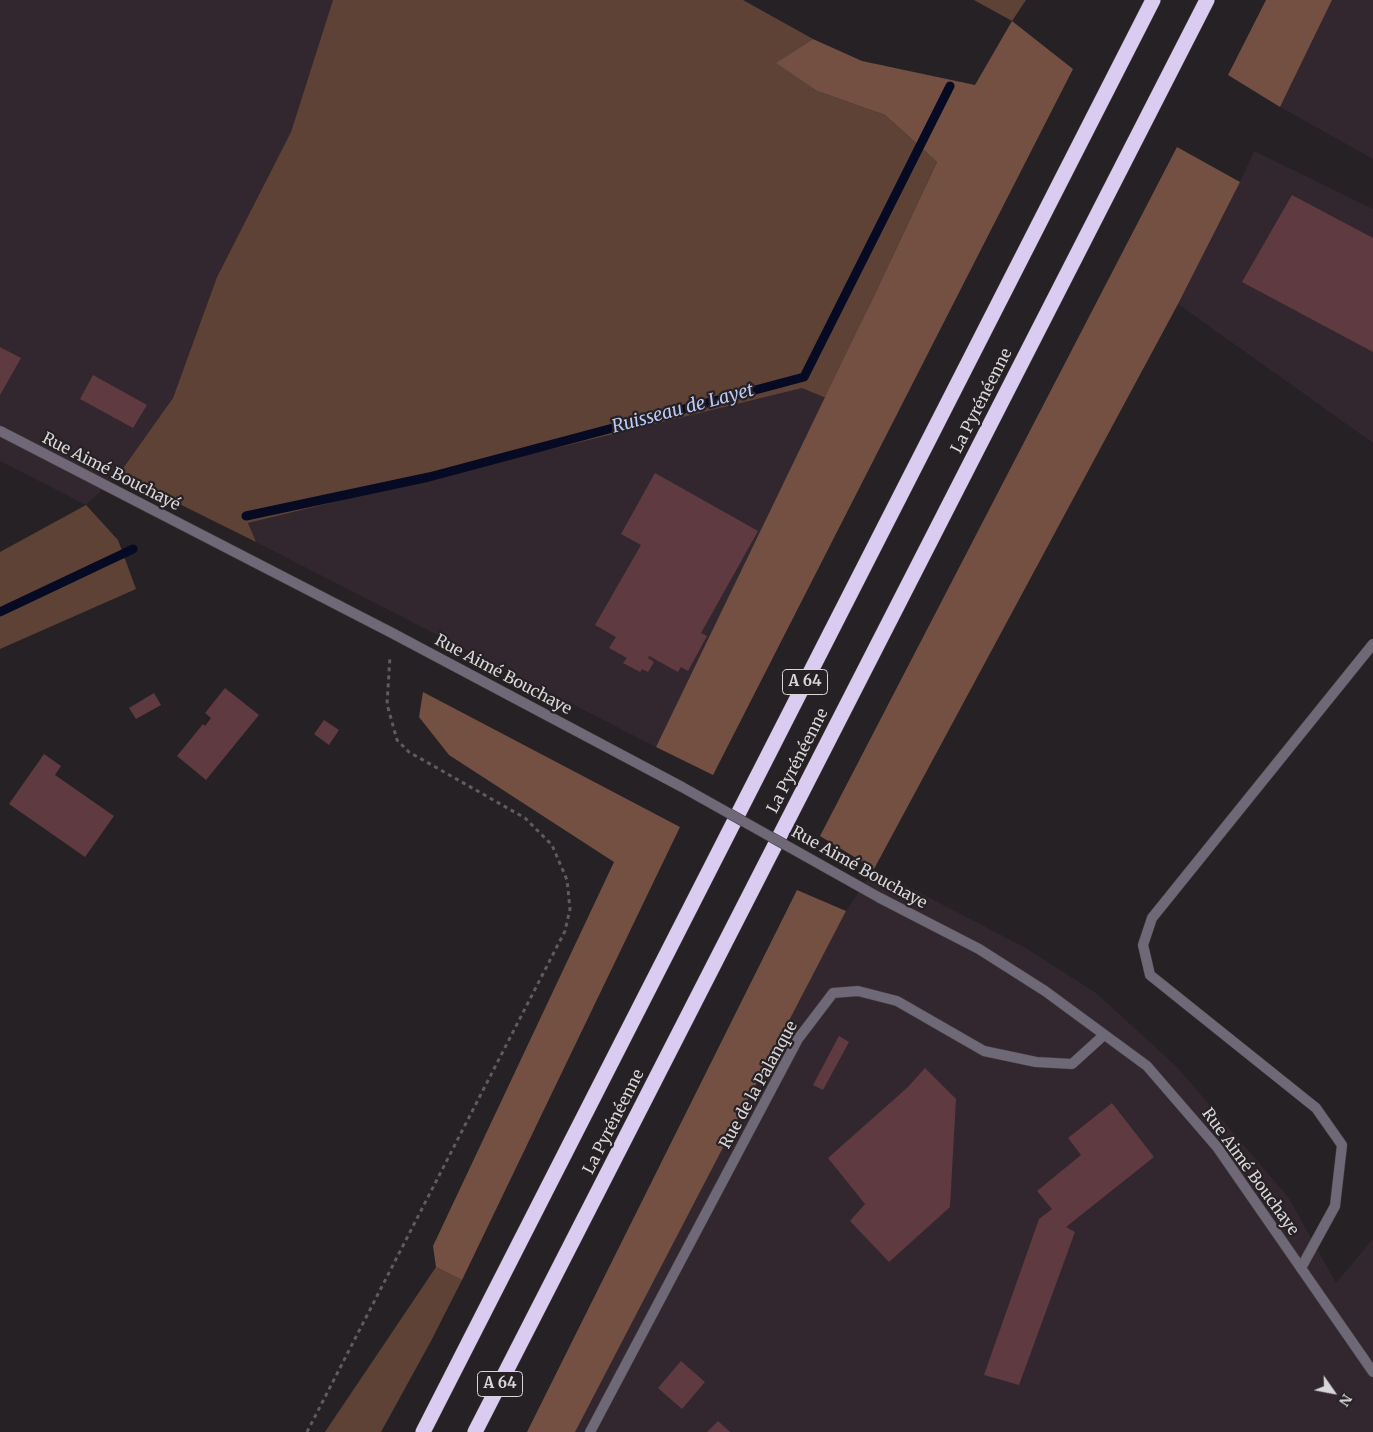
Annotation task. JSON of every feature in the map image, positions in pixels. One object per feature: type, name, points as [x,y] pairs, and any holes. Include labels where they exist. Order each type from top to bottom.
[{"type":"highway","name":"La Pyrénéenne","points":[[423,1432],[1153,0]]},
{"type":"highway","name":"La Pyrénéenne","points":[[475,1432],[1207,0]]},
{"type":"street","name":"Rue Aimé Bouchayé","points":[[0,431],[208,539]]},
{"type":"street","name":"Rue Aimé Bouchaye","points":[[208,539],[392,633],[682,787],[880,898],[979,949],[1045,991],[1147,1066],[1217,1147],[1373,1372]]},
{"type":"street","points":[[1301,1268],[1335,1206],[1342,1145],[1316,1108],[1150,975],[1143,945],[1152,918],[1373,644]]},
{"type":"street","name":"Rue de la Palanque","points":[[590,1432],[798,1039],[833,993],[858,991],[897,1001],[984,1051],[1036,1062],[1072,1064],[1104,1035]]},
{"type":"path","points":[[308,1432],[565,931],[570,909],[567,880],[552,845],[525,818],[409,752],[397,740],[387,704],[392,633]]},
{"type":"shaded area","points":[[0,0],[333,0],[291,132],[217,277],[173,398],[119,474],[86,505],[0,461]]},
{"type":"shaded area","points":[[333,0],[743,0],[813,39],[777,63],[817,91],[885,115],[937,162],[826,398],[802,388],[248,523],[256,542],[119,474],[173,398],[217,277],[291,132]]},
{"type":"shaded area","points":[[974,0],[1026,0],[1012,21]]},
{"type":"shaded area","points":[[1266,0],[1332,0],[1280,107],[1228,75]]},
{"type":"shaded area","points":[[1332,0],[1373,0],[1373,159],[1280,107]]},
{"type":"shaded area","points":[[1012,21],[1073,69],[713,775],[656,747],[937,162],[885,115],[817,91],[776,63],[813,39],[862,61],[975,85]]},
{"type":"shaded area","points":[[1177,147],[1240,182],[1178,304],[874,869],[820,836]]},
{"type":"shaded area","points":[[1254,151],[1373,209],[1373,443],[1178,304]]},
{"type":"shaded area","points":[[802,387],[826,398],[656,747],[256,542],[248,523]]},
{"type":"shaded area","points":[[86,505],[118,540],[136,589],[0,649],[0,552]]},
{"type":"shaded area","points":[[423,692],[680,827],[462,1280],[436,1267],[433,1246],[614,862],[449,755],[419,717]]},
{"type":"shaded area","points":[[874,869],[1024,947],[1096,993],[1177,1067],[1288,1197],[1336,1283],[1373,1239],[1373,1432],[573,1432],[846,911]]},
{"type":"shaded area","points":[[797,890],[846,911],[575,1432],[527,1432]]},
{"type":"shaded area","points":[[436,1267],[462,1280],[381,1432],[325,1432]]},
{"type":"building","points":[[1292,195],[1373,238],[1373,352],[1242,282]]},
{"type":"building","points":[[0,347],[21,358],[0,395]]},
{"type":"building","points":[[93,375],[147,405],[133,428],[80,399]]},
{"type":"building","points":[[655,473],[758,531],[701,633],[707,636],[688,671],[681,667],[678,672],[649,656],[648,658],[654,662],[648,672],[642,669],[640,672],[623,663],[627,658],[609,648],[616,637],[595,625],[641,545],[621,534]]},
{"type":"building","points":[[225,688],[259,715],[206,780],[177,756],[203,724],[205,726],[211,718],[205,713]]},
{"type":"building","points":[[154,693],[161,705],[136,719],[129,708]]},
{"type":"building","points":[[324,720],[339,730],[329,745],[314,734]]},
{"type":"building","points":[[44,754],[61,766],[55,775],[114,816],[85,857],[9,804]]},
{"type":"building","points":[[839,1036],[849,1042],[823,1090],[813,1085]]},
{"type":"building","points":[[925,1068],[956,1099],[950,1207],[889,1262],[850,1221],[865,1204],[828,1158],[908,1087]]},
{"type":"building","points":[[1112,1103],[1154,1157],[1066,1227],[1075,1232],[1019,1385],[984,1375],[1039,1219],[1052,1209],[1037,1191],[1081,1155],[1068,1138]]},
{"type":"building","points":[[681,1361],[705,1382],[682,1409],[658,1388]]},
{"type":"building","points":[[718,1421],[730,1432],[707,1432]]},
{"type":"waterway","name":"Ruisseau de Layet","points":[[246,516],[429,477],[804,377],[950,86]]},
{"type":"waterway","name":"Ruisseau de Layet","points":[[0,612],[133,549]]}]
